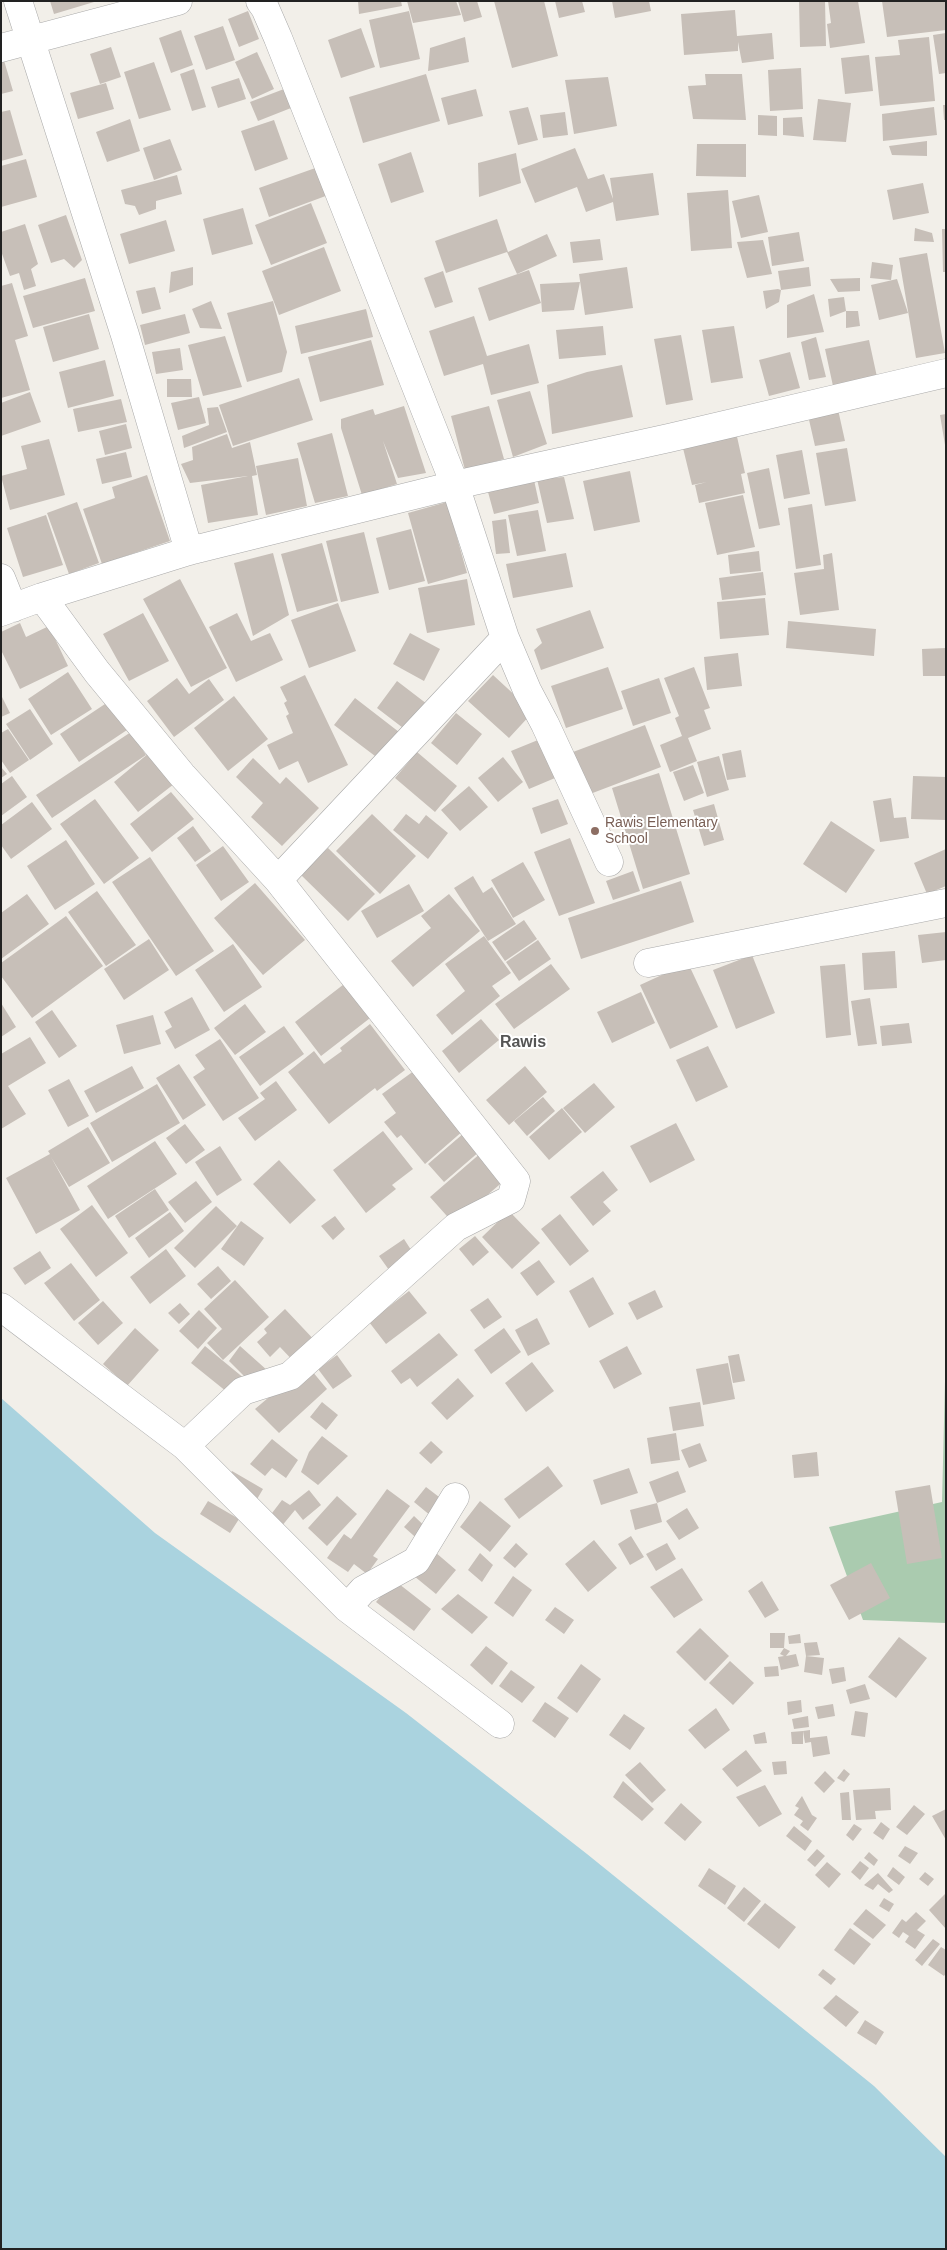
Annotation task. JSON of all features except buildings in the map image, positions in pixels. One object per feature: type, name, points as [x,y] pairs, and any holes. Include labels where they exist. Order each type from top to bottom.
[{"type":"street","points":[[18,1],[125,335],[189,551]]},
{"type":"street","points":[[1,48],[178,1]]},
{"type":"street","points":[[260,1],[278,38],[454,485],[505,638],[527,690],[545,724],[609,862]]},
{"type":"street","points":[[1,578],[7,610],[42,597],[189,551],[454,485],[669,438],[946,373]]},
{"type":"street","points":[[42,597],[97,672],[182,775],[278,880],[516,1181],[511,1199],[456,1227],[290,1376],[243,1392],[185,1446]]},
{"type":"street","points":[[278,880],[505,638]]},
{"type":"street","points":[[648,963],[946,903]]},
{"type":"street","points":[[1,1307],[185,1446],[347,1608],[500,1724]]},
{"type":"street","points":[[347,1608],[363,1590],[416,1561],[455,1497]]},
{"type":"green space","points":[[946,1341],[946,1623],[863,1620],[829,1527],[942,1502]]},
{"type":"water","points":[[1,1398],[155,1533],[406,1713],[587,1854],[874,2086],[946,2157],[946,2249],[1,2249]]},
{"type":"place","name":"Rawis Elementary School","points":[[595,831]]},
{"type":"district","name":"Rawis","points":[[523,1043]]}]
